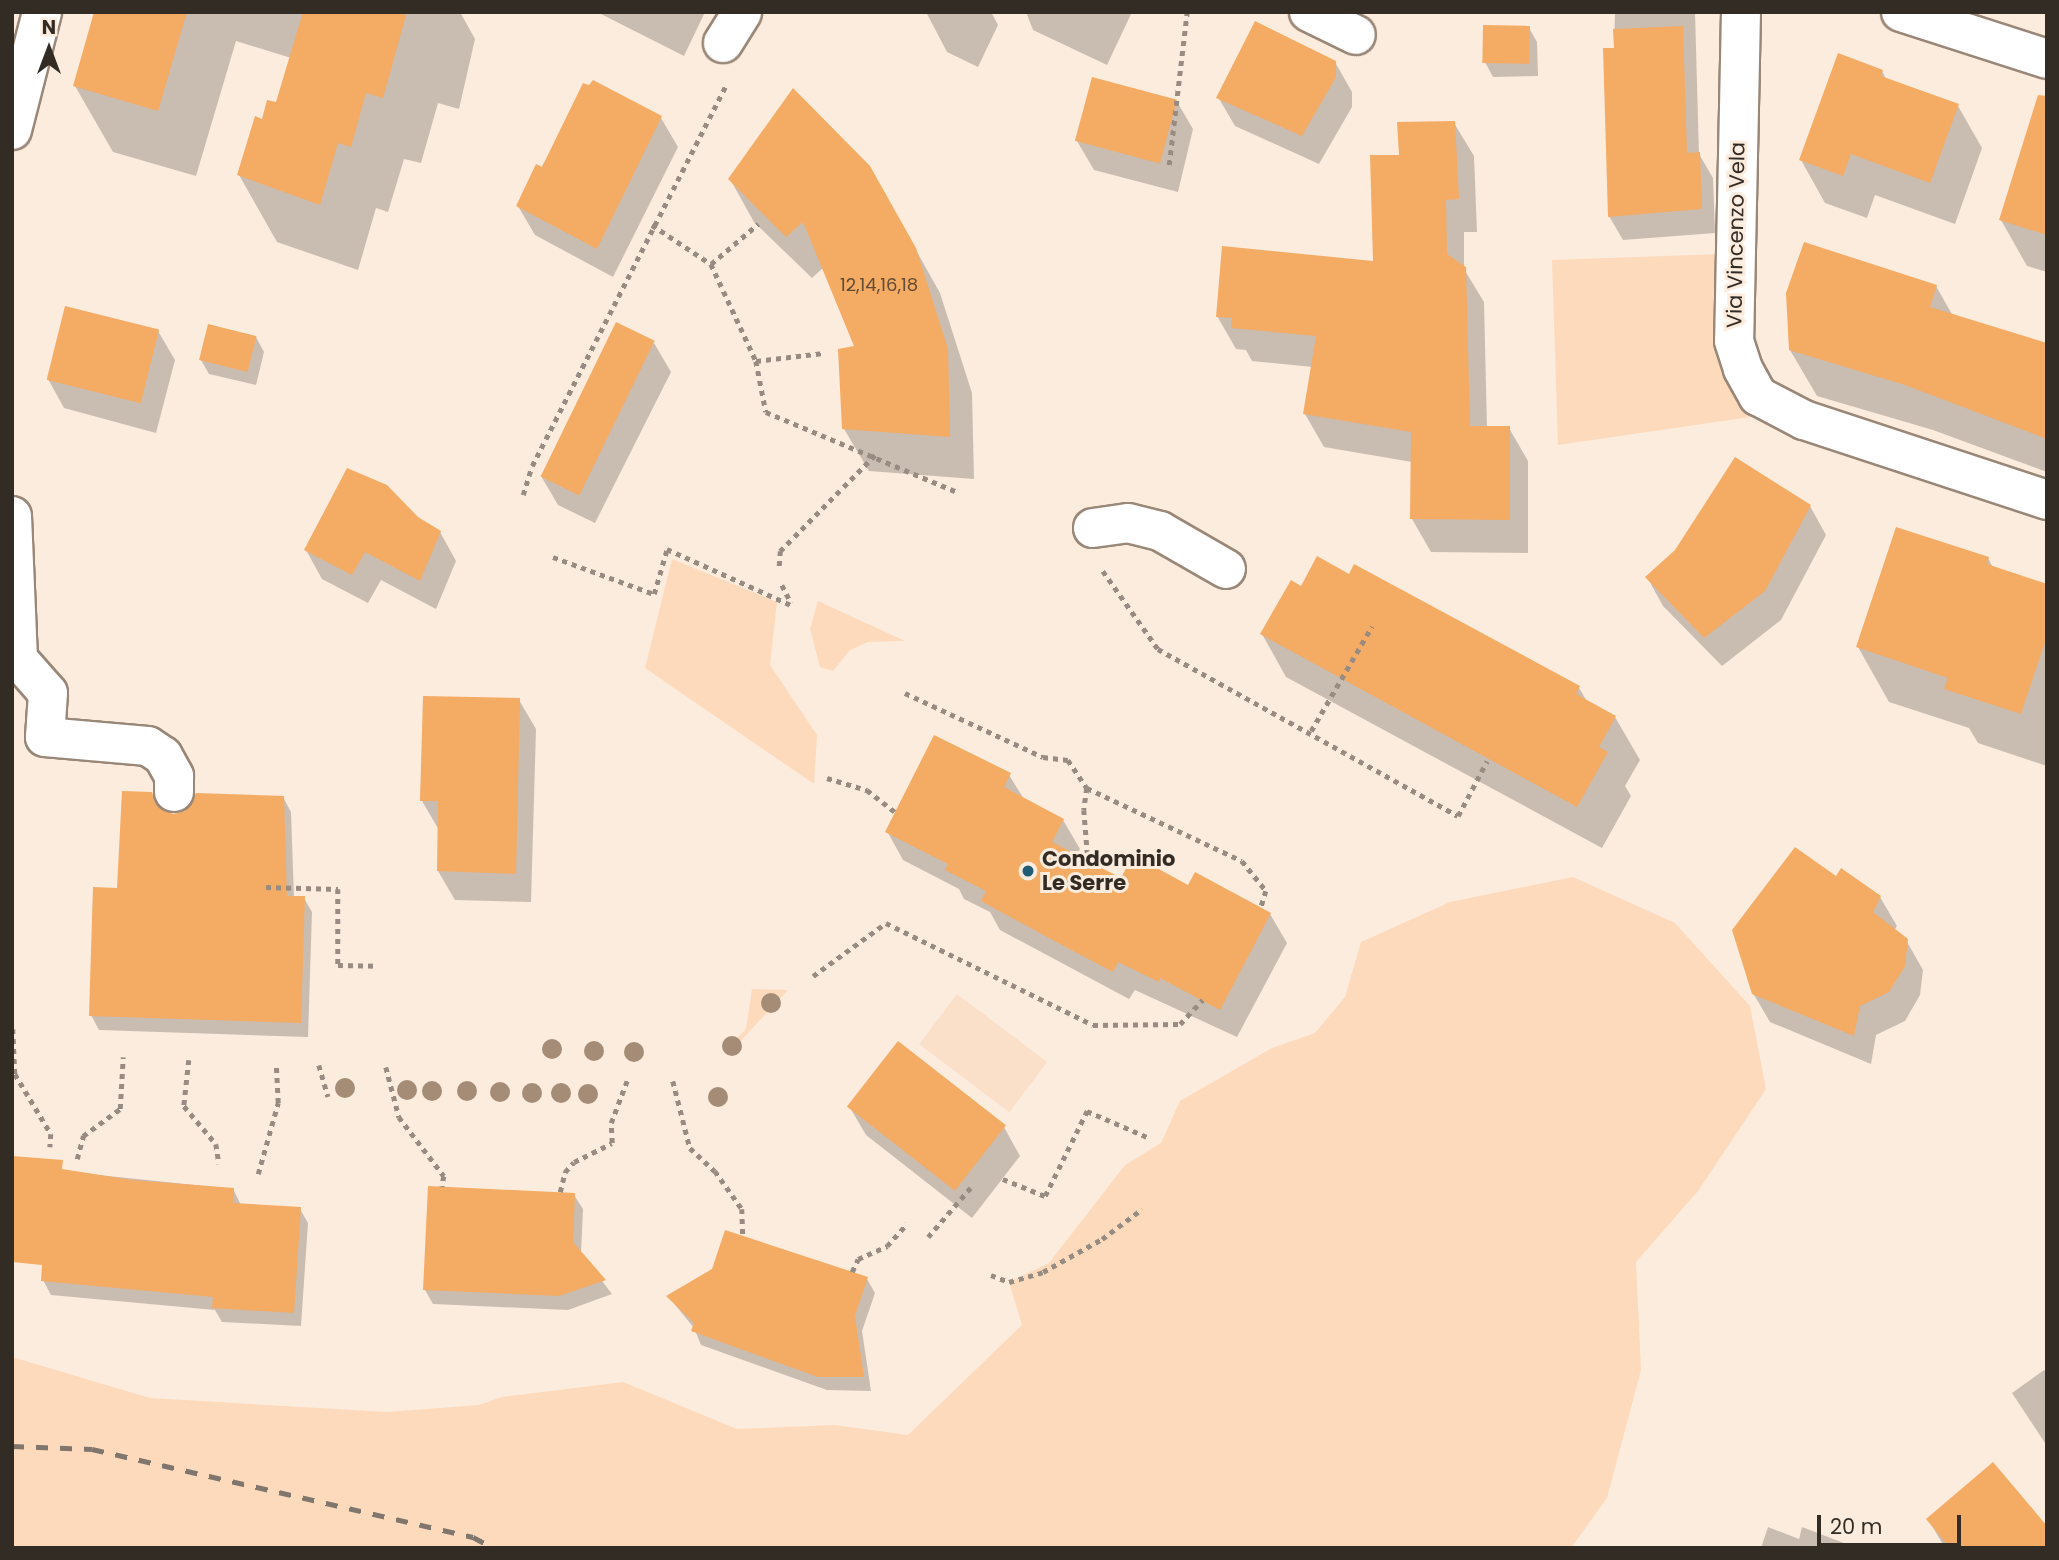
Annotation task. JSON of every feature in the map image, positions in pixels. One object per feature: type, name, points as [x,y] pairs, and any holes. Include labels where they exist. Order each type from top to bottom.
[{"type":"street","points":[[12,130],[42,12]]},
{"type":"street","points":[[1309,12],[1356,35]]},
{"type":"street","name":"Via Vincenzo Vela","points":[[1741,12],[1734,341],[1743,369],[1759,396],[1804,421],[2047,500]]},
{"type":"street","points":[[1901,12],[2047,59]]},
{"type":"street","points":[[12,516],[15,659],[48,693],[45,737],[148,746],[163,757],[174,776],[174,792]]},
{"type":"street","points":[[1093,528],[1128,523],[1160,531],[1226,569]]},
{"type":"path","points":[[1169,165],[1187,12]]},
{"type":"path","points":[[523,495],[532,466],[652,225],[744,50],[734,25]]},
{"type":"path","points":[[711,264],[758,224]]},
{"type":"path","points":[[652,225],[711,264],[756,360],[766,412],[876,454],[955,491]]},
{"type":"path","points":[[756,360],[824,353]]},
{"type":"path","points":[[779,566],[780,551],[876,454]]},
{"type":"path","points":[[553,557],[654,594],[667,549],[791,605],[782,585]]},
{"type":"path","points":[[1102,569],[1158,649],[1311,731],[1458,816],[1487,761]]},
{"type":"path","points":[[1311,731],[1372,626]]},
{"type":"path","points":[[905,693],[1042,757],[1068,761],[1087,788],[1242,861],[1266,891],[1261,907]]},
{"type":"path","points":[[827,778],[867,790],[895,812]]},
{"type":"path","points":[[1087,788],[1084,810],[1088,860]]},
{"type":"path","points":[[266,887],[338,889],[338,965],[377,966]]},
{"type":"path","points":[[813,976],[886,923],[1093,1026],[1180,1024],[1202,1000]]},
{"type":"path","points":[[13,1030],[15,1074],[51,1134],[50,1147]]},
{"type":"path","points":[[77,1159],[83,1136],[120,1109],[123,1057]]},
{"type":"path","points":[[189,1060],[184,1106],[216,1144],[219,1164]]},
{"type":"path","points":[[258,1174],[278,1103],[276,1063]]},
{"type":"path","points":[[319,1065],[328,1097]]},
{"type":"path","points":[[386,1067],[398,1117],[444,1175],[442,1187]]},
{"type":"path","points":[[560,1192],[565,1172],[574,1162],[612,1143],[611,1123],[628,1078]]},
{"type":"path","points":[[673,1081],[690,1148],[715,1171],[742,1209],[743,1236]]},
{"type":"path","points":[[1003,1179],[1045,1196],[1087,1111],[1147,1137]]},
{"type":"path","points":[[928,1237],[972,1186]]},
{"type":"path","points":[[991,1275],[1009,1283],[1043,1272],[1102,1239],[1142,1209]]},
{"type":"path","points":[[852,1272],[858,1259],[887,1246],[907,1224]]},
{"type":"shaded area","points":[[1721,254],[1757,416],[1558,445],[1552,260]]},
{"type":"shaded area","points":[[672,559],[777,602],[770,665],[817,735],[814,784],[645,668]]},
{"type":"shaded area","points":[[818,601],[905,641],[868,642],[850,650],[833,671],[820,667],[810,629]]},
{"type":"shaded area","points":[[1573,877],[1675,923],[1750,1006],[1766,1089],[1698,1191],[1636,1262],[1641,1370],[1607,1498],[1571,1548],[12,1548],[12,1357],[150,1398],[387,1412],[479,1405],[502,1397],[623,1382],[737,1429],[835,1425],[908,1435],[1022,1325],[1009,1282],[1049,1263],[1125,1165],[1161,1143],[1180,1101],[1272,1048],[1315,1033],[1345,997],[1361,942],[1450,902]]},
{"type":"shaded area","points":[[752,989],[788,990],[733,1049],[726,1049],[746,1029]]},
{"type":"shaded area","points":[[957,994],[1047,1062],[1009,1112],[919,1044]]},
{"type":"building","points":[[94,12],[187,12],[158,111],[73,86]]},
{"type":"building","points":[[303,12],[407,12],[383,98],[366,93],[351,147],[338,143],[320,205],[237,175],[255,116],[262,119],[267,100],[276,102]]},
{"type":"building","points":[[1255,21],[1336,61],[1336,77],[1302,136],[1216,98]]},
{"type":"building","points":[[1483,25],[1530,26],[1529,64],[1482,63]]},
{"type":"building","points":[[1683,26],[1687,153],[1700,152],[1702,209],[1608,217],[1603,48],[1614,48],[1613,29]]},
{"type":"building","points":[[1838,53],[1883,70],[1881,76],[1959,104],[1930,183],[1851,154],[1843,176],[1799,160]]},
{"type":"building","points":[[1092,77],[1177,100],[1160,164],[1075,141]]},
{"type":"building","points":[[593,80],[662,116],[597,249],[516,206],[536,164],[542,167],[583,83],[589,85]]},
{"type":"building","points":[[793,88],[870,166],[916,248],[948,349],[950,437],[842,429],[838,349],[854,346],[803,222],[786,237],[728,179]]},
{"type":"building","points":[[2038,95],[2047,96],[2047,235],[1999,220]]},
{"type":"building","points":[[1455,121],[1459,199],[1446,200],[1447,254],[1466,267],[1470,426],[1510,426],[1510,520],[1410,519],[1411,432],[1303,414],[1316,336],[1231,328],[1232,318],[1216,317],[1222,246],[1373,261],[1370,155],[1399,155],[1397,122]]},
{"type":"building","points":[[1804,242],[1937,285],[1930,307],[2047,343],[2047,439],[1905,385],[1789,350],[1786,293]]},
{"type":"building","points":[[65,306],[159,329],[141,403],[47,380]]},
{"type":"building","points":[[616,322],[655,341],[579,495],[541,477]]},
{"type":"building","points":[[208,324],[257,336],[248,372],[199,360]]},
{"type":"building","points":[[1735,457],[1811,505],[1765,591],[1704,638],[1645,577],[1675,550]]},
{"type":"building","points":[[347,468],[387,485],[418,517],[441,531],[420,581],[365,552],[352,575],[304,550]]},
{"type":"building","points":[[1896,527],[1989,557],[1987,564],[2047,584],[2047,636],[2021,714],[1944,689],[1948,678],[1856,647]]},
{"type":"building","points":[[1317,556],[1349,574],[1354,564],[1580,686],[1576,694],[1616,716],[1599,747],[1608,752],[1577,807],[1260,634],[1291,580],[1301,586]]},
{"type":"building","points":[[423,696],[520,698],[516,874],[437,871],[438,801],[420,801]]},
{"type":"building","name":"Condominio Le Serre","points":[[934,735],[1011,773],[1004,787],[1064,819],[1052,842],[1121,878],[1133,855],[1188,885],[1195,872],[1271,913],[1220,1010],[1160,978],[1159,982],[1118,962],[1113,972],[1060,944],[981,901],[986,891],[945,870],[948,864],[885,832]]},
{"type":"building","points":[[122,791],[152,792],[155,803],[173,814],[185,811],[196,793],[284,796],[287,896],[305,896],[301,1023],[89,1016],[93,887],[117,888]]},
{"type":"building","points":[[1795,847],[1836,876],[1841,868],[1881,896],[1873,912],[1908,939],[1905,966],[1889,992],[1860,1006],[1854,1036],[1752,994],[1732,930]]},
{"type":"building","points":[[898,1041],[1006,1125],[955,1191],[847,1106]]},
{"type":"building","points":[[12,1156],[63,1160],[62,1169],[132,1180],[234,1188],[233,1203],[301,1207],[294,1313],[212,1308],[213,1297],[41,1281],[42,1265],[12,1262]]},
{"type":"building","points":[[428,1186],[575,1193],[573,1242],[606,1280],[559,1296],[423,1290]]},
{"type":"building","points":[[725,1230],[868,1277],[855,1316],[864,1377],[818,1377],[691,1331],[694,1323],[666,1296],[712,1269]]},
{"type":"building","points":[[1993,1462],[2047,1526],[2047,1548],[1950,1548],[1926,1519]]},
{"type":"railway","points":[[12,1446],[92,1449],[473,1537],[494,1548]]},
{"type":"place","name":"Condominio Le Serre","points":[[1028,871]]}]
